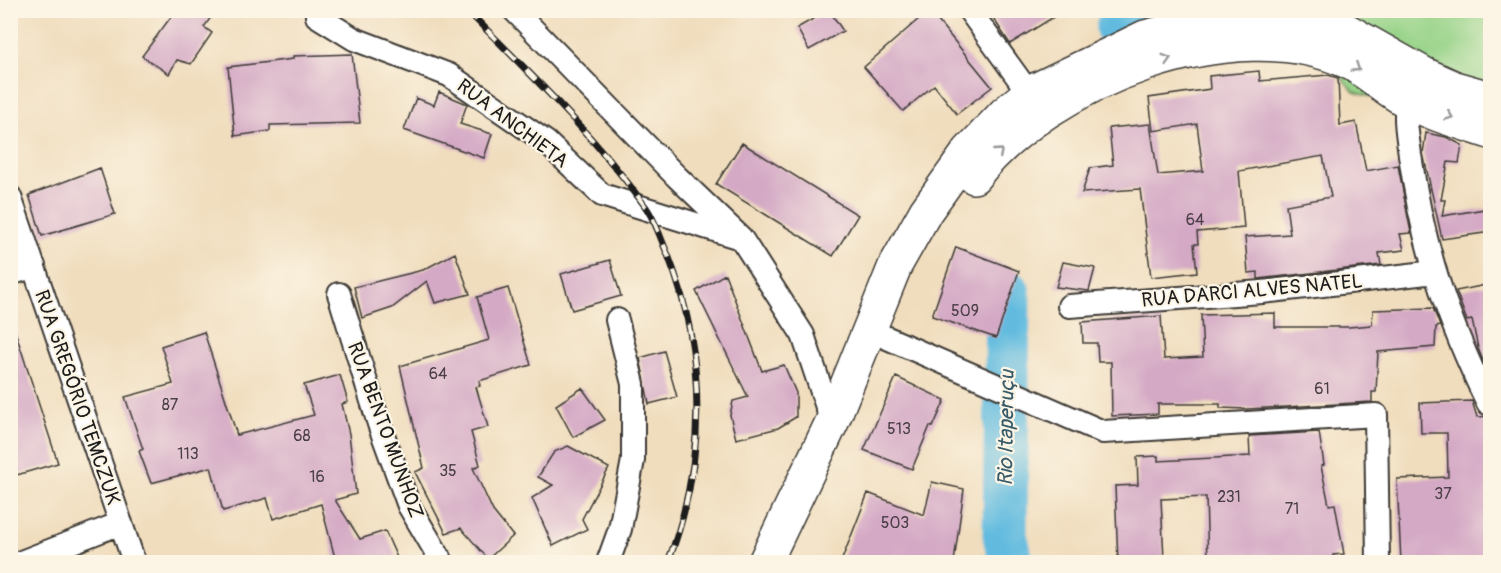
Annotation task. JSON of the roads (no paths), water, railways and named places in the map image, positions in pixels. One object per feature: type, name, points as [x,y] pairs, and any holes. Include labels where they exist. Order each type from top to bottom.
[{"type":"main road","points":[[765,562],[832,422],[895,266],[913,234],[926,211],[969,151],[1004,114],[1029,93],[1145,37],[1230,16],[1284,13],[1337,25],[1424,74],[1455,88],[1491,98]]},
{"type":"main road","points":[[913,234],[939,222],[982,166],[1041,115],[1111,76],[1200,48],[1280,43],[1347,62],[1407,101],[1491,132]]},
{"type":"street","points":[[514,10],[677,177],[741,238],[802,335],[832,422]]},
{"type":"street","points":[[969,10],[1029,93]]},
{"type":"street","name":"RUA ANCHIETA","points":[[317,16],[354,39],[449,75],[546,142],[602,195],[741,238]]},
{"type":"street","points":[[1424,74],[1407,101],[1407,133],[1418,210],[1458,342],[1488,403]]},
{"type":"street","name":"RUA GREGÓRIO TEMCZUK","points":[[10,197],[134,562]]},
{"type":"street","points":[[10,274],[34,266]]},
{"type":"street","name":"RUA DARCI ALVES NATEL","points":[[1069,306],[1262,292],[1435,272]]},
{"type":"street","name":"RUA BENTO MUNHOZ","points":[[339,294],[379,424],[409,506],[442,562]]},
{"type":"street","points":[[608,562],[620,529],[633,460],[633,384],[617,320]]},
{"type":"street","points":[[869,330],[1103,432],[1376,415],[1378,562]]},
{"type":"street","points":[[21,562],[121,523]]},
{"type":"waterway","name":"Rio Itaperuçu","points":[[1118,28],[1125,10]]},
{"type":"waterway","name":"Rio Itaperuçu","points":[[1008,293],[1005,535],[1011,562]]},
{"type":"railway","points":[[467,10],[560,105],[625,179],[649,211],[668,255],[681,293],[690,331],[697,408],[690,486],[681,524],[668,562]]}]
